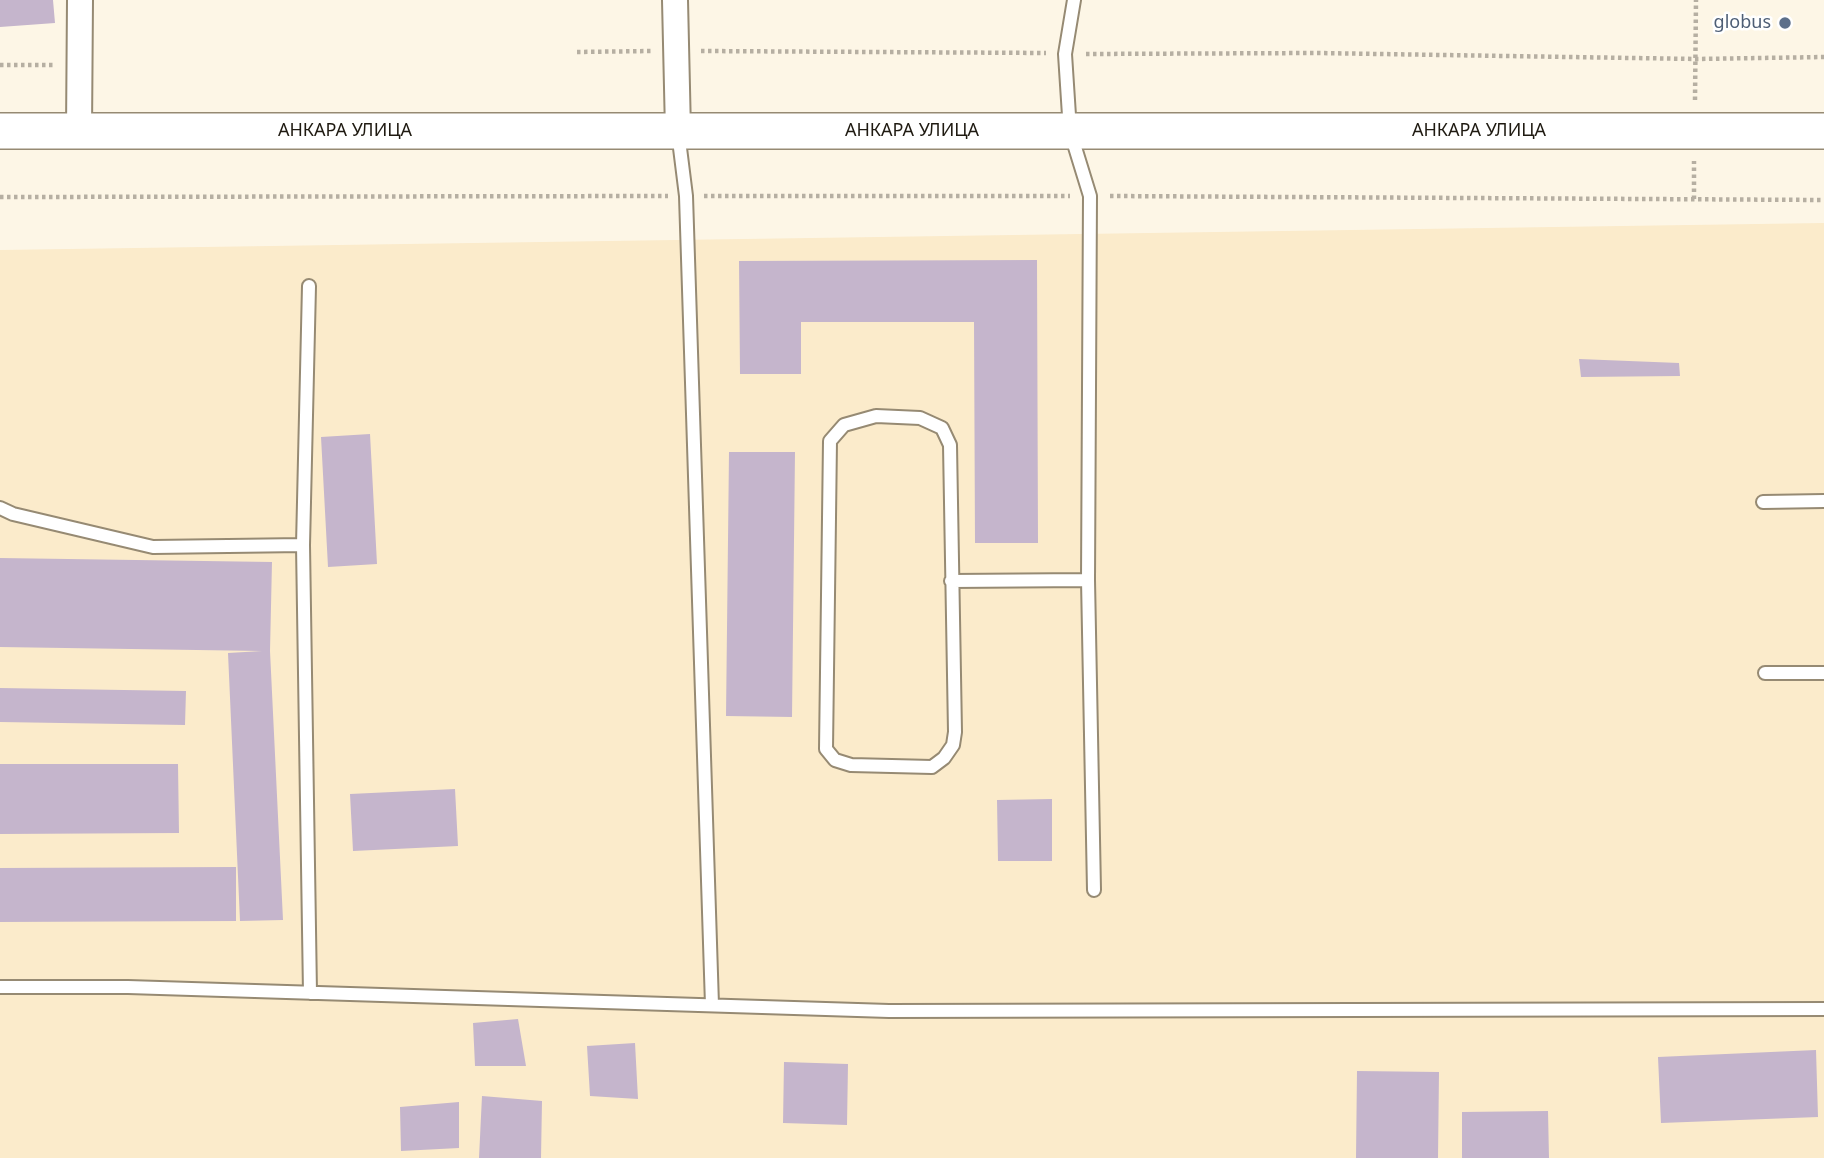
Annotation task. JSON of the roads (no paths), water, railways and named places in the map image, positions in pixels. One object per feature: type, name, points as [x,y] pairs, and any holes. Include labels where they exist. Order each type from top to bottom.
[{"type":"main road","name":"АНКАРА УЛИЦА","points":[[0,131],[1824,131]]},
{"type":"street","points":[[79,131],[80,0]]},
{"type":"street","points":[[675,0],[678,131]]},
{"type":"lane","points":[[1074,0],[1065,54],[1070,131],[1090,196],[1088,580],[1094,890]]},
{"type":"lane","points":[[678,131],[686,196],[712,1005]]},
{"type":"lane","points":[[309,286],[303,545],[310,993]]},
{"type":"lane","points":[[876,416],[887,416],[920,418],[942,428],[950,445],[951,581],[955,732],[953,745],[944,758],[932,768],[851,765],[835,760],[826,749],[829,454],[830,441],[844,425],[876,416]]},
{"type":"lane","points":[[1763,502],[1824,500]]},
{"type":"lane","points":[[0,508],[13,514],[153,547],[303,545]]},
{"type":"lane","points":[[951,581],[1088,580]]},
{"type":"lane","points":[[1765,673],[1824,673]]},
{"type":"lane","points":[[0,987],[128,987],[889,1011],[1824,1009]]},
{"type":"place","name":"globus","points":[[1785,23]]}]
